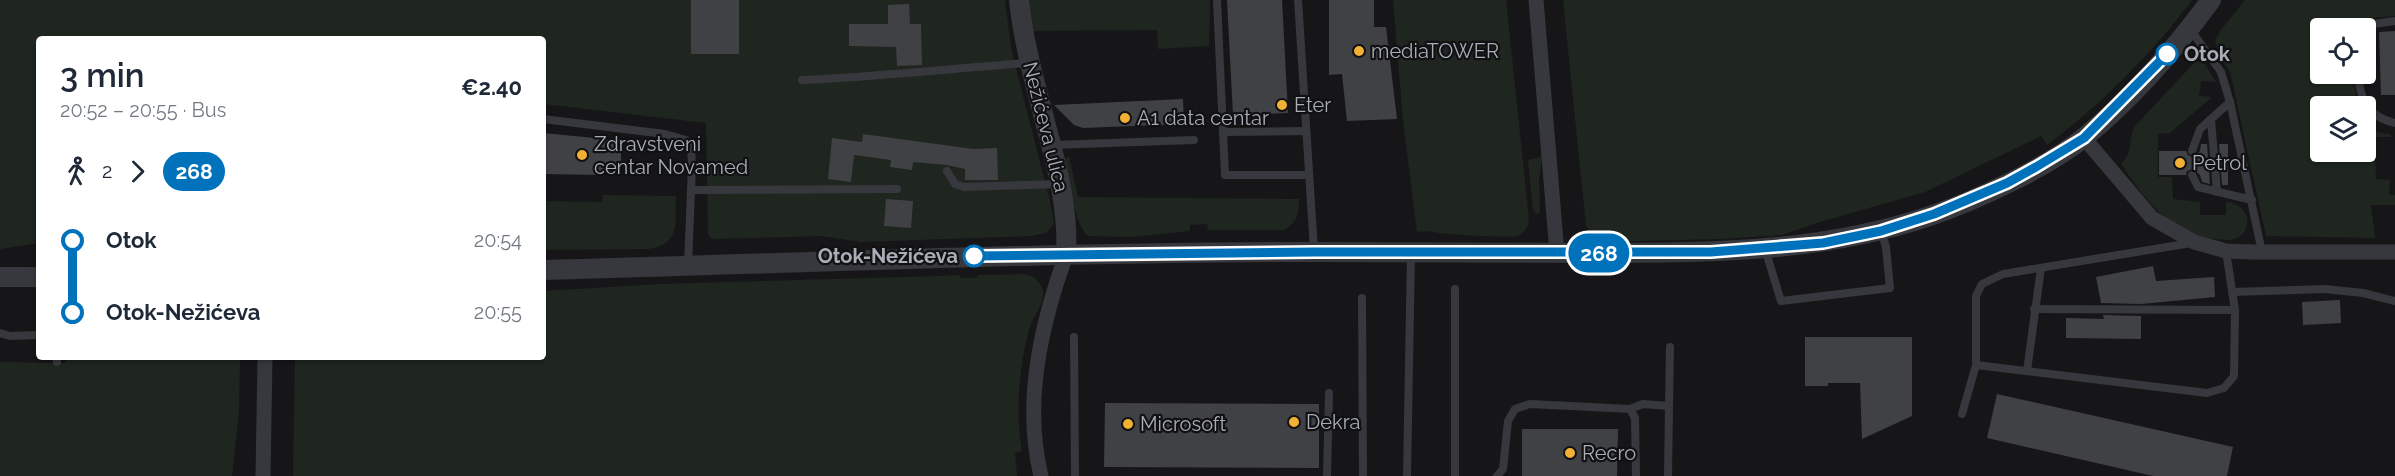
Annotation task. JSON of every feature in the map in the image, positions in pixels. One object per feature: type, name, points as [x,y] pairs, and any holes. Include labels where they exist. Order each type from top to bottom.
[{"type":"street","name":"Nežićeva ulica","points":[[1019,0],[1030,63],[1061,184],[1066,221],[1066,255]]},
{"type":"street","points":[[1536,0],[1557,253]]},
{"type":"street","points":[[546,270],[1066,255],[1314,252],[1711,252],[1823,243],[1881,231],[1934,214],[2007,183],[2084,138],[2119,105],[2190,29],[2211,0]]},
{"type":"street","points":[[2084,138],[2152,218],[2194,242],[2226,251],[2395,252]]},
{"type":"street","points":[[1041,476],[1032,419],[1034,386],[1041,344],[1066,255]]},
{"type":"street","points":[[0,277],[36,277]]},
{"type":"street","points":[[263,476],[265,360]]},
{"type":"lane","points":[[1217,0],[1225,175],[1308,174]]},
{"type":"lane","points":[[1298,0],[1314,252]]},
{"type":"lane","points":[[2376,24],[2395,21]]},
{"type":"lane","points":[[2190,29],[2221,72],[2230,102],[2262,252]]},
{"type":"lane","points":[[802,80],[873,77],[905,72],[1030,63]]},
{"type":"lane","points":[[2359,84],[2369,109],[2384,120],[2395,123]]},
{"type":"lane","points":[[2192,151],[2200,129],[2230,102]]},
{"type":"lane","points":[[546,119],[665,134],[686,140],[691,147],[687,266]]},
{"type":"lane","points":[[2211,120],[2217,192]]},
{"type":"lane","points":[[1224,132],[1306,131]]},
{"type":"lane","points":[[1051,146],[1194,140]]},
{"type":"lane","points":[[947,171],[955,184],[964,187],[1061,184]]},
{"type":"lane","points":[[2192,175],[2198,187],[2252,200]]},
{"type":"lane","points":[[691,190],[897,189]]},
{"type":"lane","points":[[1765,249],[1781,301],[1890,288],[1887,247],[1881,231]]},
{"type":"lane","points":[[1962,414],[1976,365],[1976,296],[1983,284],[2003,274],[2194,242]]},
{"type":"lane","points":[[1976,365],[2207,393],[2224,388],[2234,376],[2235,310],[2226,251]]},
{"type":"lane","points":[[1407,476],[1411,252]]},
{"type":"lane","points":[[2027,371],[2041,268]]},
{"type":"lane","points":[[1455,289],[1455,476]]},
{"type":"lane","points":[[2232,292],[2325,289],[2363,292],[2395,301]]},
{"type":"lane","points":[[1362,298],[1363,476]]},
{"type":"lane","points":[[2034,309],[2235,310]]},
{"type":"lane","points":[[0,333],[10,336],[36,335]]},
{"type":"lane","points":[[1074,337],[1074,476]]},
{"type":"lane","points":[[1668,476],[1670,347]]},
{"type":"lane","points":[[1327,476],[1329,393]]},
{"type":"lane","points":[[1497,476],[1503,469],[1508,421],[1515,409],[1530,404],[1630,409],[1643,404],[1669,406]]},
{"type":"lane","points":[[1630,409],[1635,418],[1636,476]]},
{"type":"shaded area","points":[[0,0],[1005,0],[1012,53],[1054,224],[1046,233],[1031,236],[861,242],[821,236],[713,239],[708,235],[706,123],[546,104],[546,36],[36,36],[36,243],[0,249]]},
{"type":"shaded area","points":[[1028,0],[1210,0],[1209,46],[1158,49],[1157,30],[1031,31]]},
{"type":"shaded area","points":[[1393,0],[1506,0],[1529,219],[1524,232],[1520,235],[1490,236],[1417,232],[1403,121]]},
{"type":"shaded area","points":[[1563,0],[2192,0],[2143,59],[2124,78],[2086,114],[2047,145],[2041,136],[1925,192],[1782,235],[1594,242],[1595,235],[1586,226]]},
{"type":"shaded area","points":[[2245,0],[2395,0],[2395,16],[2310,18],[2310,84],[2354,84],[2356,96],[2310,96],[2310,162],[2376,162],[2376,179],[2390,180],[2389,195],[2395,195],[2395,205],[2371,205],[2375,238],[2266,236],[2230,72],[2220,58],[2215,42],[2220,31]]},
{"type":"shaded area","points":[[2196,61],[2205,64],[2216,82],[2201,81],[2199,96],[2212,97],[2170,133],[2158,134],[2158,177],[2172,177],[2173,199],[2200,202],[2200,215],[2226,215],[2226,202],[2240,207],[2245,212],[2247,224],[2241,235],[2233,240],[2200,236],[2172,223],[2149,201],[2121,163],[2129,151],[2135,126]]},
{"type":"shaded area","points":[[2376,131],[2391,134],[2391,137],[2376,137]]},
{"type":"shaded area","points":[[1069,157],[1078,197],[1299,199],[1298,213],[1292,224],[1284,230],[1208,230],[1207,224],[1190,225],[1190,231],[1131,237],[1088,236],[1079,222],[1073,200],[1064,158]]},
{"type":"shaded area","points":[[1542,157],[1539,181],[1540,212],[1537,215],[1533,210],[1528,160]]},
{"type":"shaded area","points":[[603,195],[676,196],[674,231],[666,243],[648,249],[546,250],[546,201],[602,202]]},
{"type":"shaded area","points":[[1024,274],[1036,280],[1043,292],[1042,302],[1029,330],[1023,359],[1019,390],[1022,451],[1015,453],[1017,476],[293,476],[295,360],[546,360],[546,291],[660,284],[960,275],[960,278],[977,278],[978,275]]},
{"type":"shaded area","points":[[66,360],[240,360],[239,411],[232,476],[0,476],[0,362],[66,363]]},
{"type":"building","points":[[691,0],[739,0],[739,54],[691,54]]},
{"type":"building","points":[[1227,0],[1282,0],[1288,113],[1233,115]]},
{"type":"building","name":"mediaTOWER","points":[[1329,0],[1374,0],[1374,27],[1386,27],[1397,119],[1347,121],[1342,74],[1329,75]]},
{"type":"building","points":[[909,4],[910,24],[921,24],[922,65],[897,66],[896,47],[849,46],[849,24],[888,24],[888,5]]},
{"type":"building","points":[[2395,31],[2395,95],[2381,95],[2379,32]]},
{"type":"building","name":"A1 data centar","points":[[1183,99],[1184,124],[1083,128],[1074,125],[1054,105]]},
{"type":"building","name":"Zdravstveni centar Novamed","points":[[546,133],[615,140],[621,147],[621,163],[602,175],[546,174]]},
{"type":"building","points":[[863,134],[973,149],[997,148],[998,180],[965,180],[965,169],[947,165],[913,162],[912,170],[890,167],[891,160],[854,155],[851,182],[828,179],[832,138],[862,142]]},
{"type":"building","name":"Petrol","points":[[2201,144],[2207,144],[2210,184],[2202,182],[2200,175],[2193,169],[2187,171],[2186,175],[2159,175],[2159,151],[2186,151],[2192,157],[2200,151]]},
{"type":"building","points":[[2219,144],[2228,144],[2228,185],[2222,185]]},
{"type":"building","points":[[886,199],[913,201],[911,228],[884,226]]},
{"type":"building","points":[[2153,266],[2156,281],[2214,277],[2215,297],[2141,304],[2101,303],[2096,277]]},
{"type":"building","points":[[2340,300],[2341,323],[2303,325],[2302,302]]},
{"type":"building","points":[[2103,315],[2141,316],[2141,339],[2066,338],[2066,318],[2104,319]]},
{"type":"building","points":[[1805,337],[1912,337],[1912,416],[1862,439],[1860,383],[1805,386]]},
{"type":"building","points":[[1997,394],[2233,447],[2227,476],[2153,476],[1987,438]]},
{"type":"building","points":[[1105,403],[1319,404],[1319,468],[1104,467]]},
{"type":"building","name":"Recro","points":[[1522,429],[1618,429],[1617,476],[1522,476]]},
{"type":"bus line","name":"268","points":[[974,256],[1314,252],[1711,252],[1823,243],[1881,231],[1934,214],[2007,183],[2084,138],[2167,54]]},
{"type":"place","name":"mediaTOWER","points":[[1359,51]]},
{"type":"place","name":"Otok","points":[[2167,54]]},
{"type":"place","name":"Eter","points":[[1282,105]]},
{"type":"place","name":"A1 data centar","points":[[1125,118]]},
{"type":"place","name":"Zdravstveni centar Novamed","points":[[582,155]]},
{"type":"place","name":"Petrol","points":[[2180,163]]},
{"type":"place","name":"Otok-Nežićeva","points":[[974,256]]},
{"type":"place","name":"Dekra","points":[[1294,422]]},
{"type":"place","name":"Microsoft","points":[[1128,424]]},
{"type":"place","name":"Recro","points":[[1570,453]]}]
